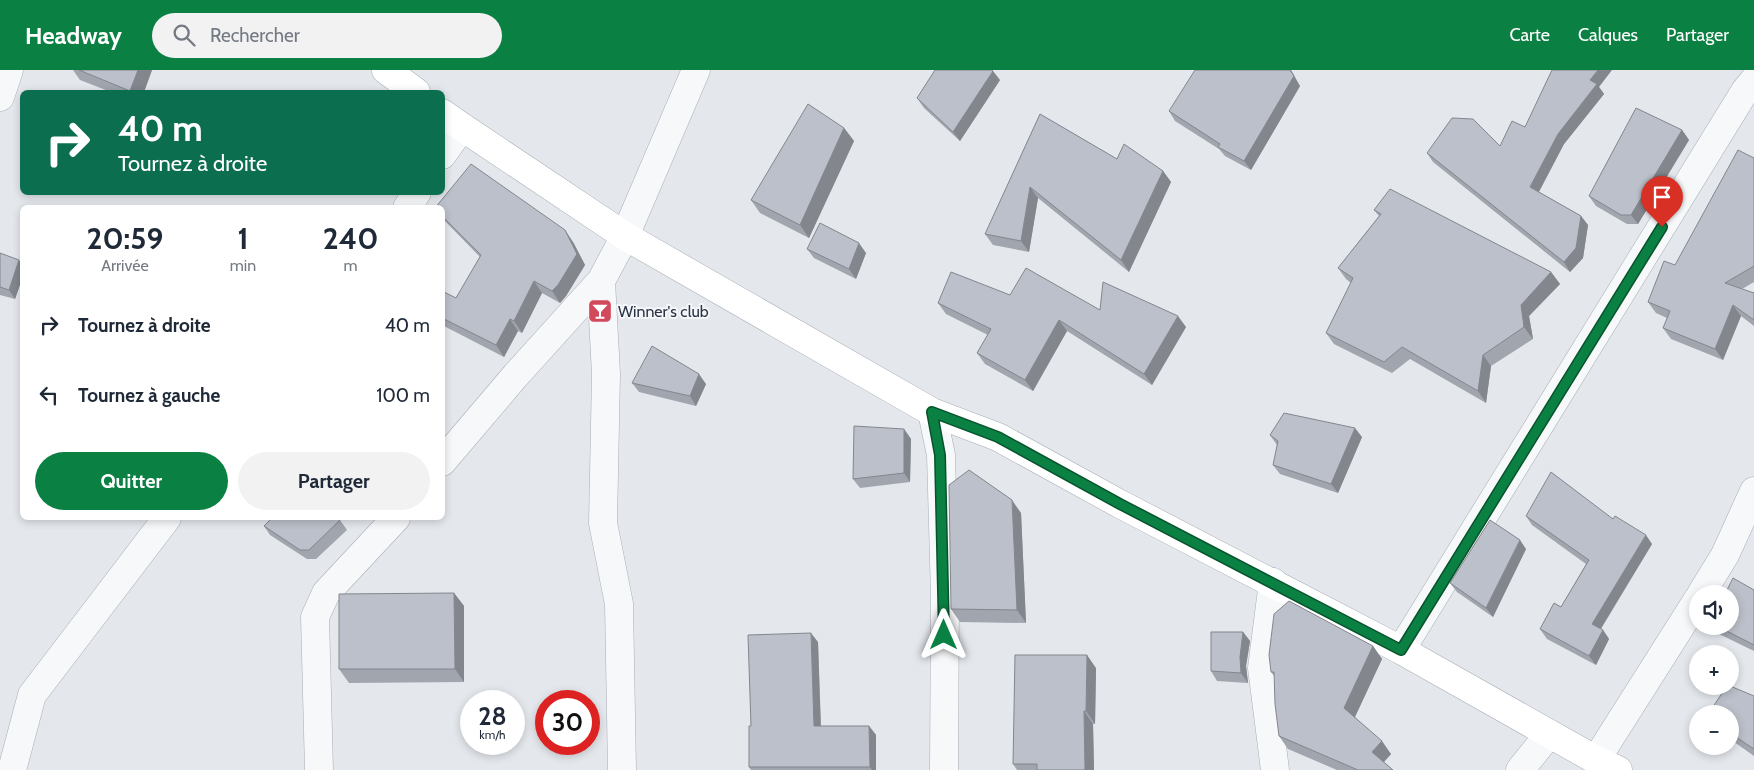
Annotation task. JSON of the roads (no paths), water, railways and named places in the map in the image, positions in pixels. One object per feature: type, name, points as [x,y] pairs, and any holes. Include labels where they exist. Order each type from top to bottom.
[{"type":"main road","points":[[386,70],[413,90]]},
{"type":"main road","points":[[452,120],[624,236],[932,412],[998,437],[1120,504],[1401,650],[1607,765]]},
{"type":"street","points":[[0,97],[9,70]]},
{"type":"street","points":[[445,458],[516,375],[601,281],[624,236],[696,70]]},
{"type":"street","points":[[1401,650],[1745,91],[1754,80]]},
{"type":"street","points":[[445,144],[452,120]]},
{"type":"street","points":[[601,281],[606,374],[603,523],[619,604],[622,770]]},
{"type":"street","points":[[932,412],[940,455],[945,596],[944,770]]},
{"type":"street","points":[[1707,585],[1725,555],[1754,491]]},
{"type":"street","points":[[12,770],[32,696],[165,520]]},
{"type":"street","points":[[319,770],[315,617],[326,593],[394,520]]},
{"type":"street","points":[[1273,582],[1262,668],[1275,770]]},
{"type":"street","points":[[1607,765],[1689,615]]},
{"type":"street","points":[[1520,770],[1549,734]]},
{"type":"place","name":"Winner's club","points":[[600,311]]}]
